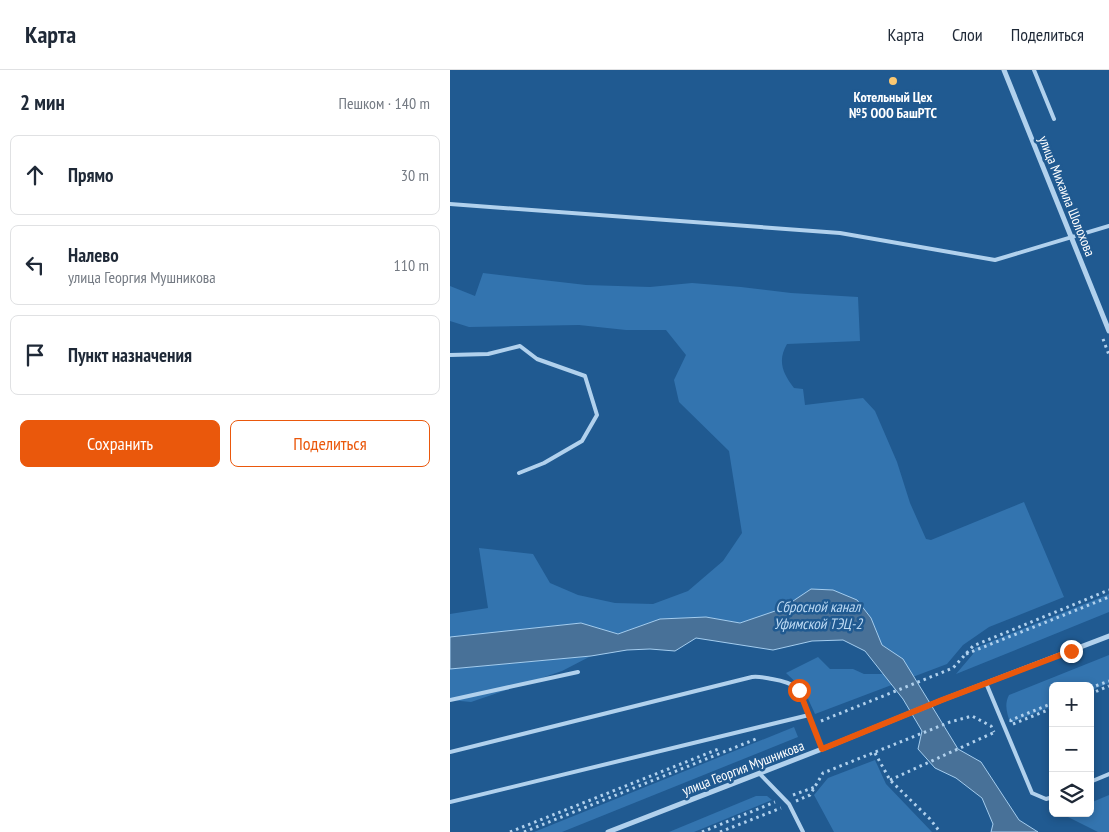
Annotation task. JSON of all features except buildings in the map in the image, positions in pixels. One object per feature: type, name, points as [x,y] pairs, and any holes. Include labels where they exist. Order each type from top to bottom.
[{"type":"street","name":"улица Михаила Шолохова","points":[[1004,70],[1109,331]]},
{"type":"street","name":"улица Георгия Мушникова","points":[[608,832],[1109,636]]},
{"type":"lane","points":[[1034,70],[1054,119]]},
{"type":"lane","points":[[450,204],[840,233],[995,260],[1109,226]]},
{"type":"lane","points":[[450,355],[488,354],[520,346],[537,359],[585,376],[597,415],[582,440],[544,463],[519,473]]},
{"type":"lane","points":[[450,700],[578,672]]},
{"type":"lane","points":[[450,752],[752,677],[789,682],[799,690],[822,749]]},
{"type":"lane","points":[[986,683],[1032,792],[1046,799],[1049,798]]},
{"type":"lane","points":[[450,802],[809,715]]},
{"type":"lane","points":[[760,774],[789,804],[803,832]]},
{"type":"lane","points":[[1094,780],[1109,774]]},
{"type":"path","points":[[813,724],[953,668],[972,646],[1109,590]]},
{"type":"path","points":[[965,655],[1109,597]]},
{"type":"path","points":[[1094,687],[1109,681]]},
{"type":"path","points":[[1094,692],[1109,686]]},
{"type":"path","points":[[1049,705],[1011,720],[1010,725],[1049,710]]},
{"type":"path","points":[[720,832],[810,795],[823,773],[950,722],[972,716],[991,726],[996,731],[890,780]]},
{"type":"path","points":[[524,832],[759,738]]},
{"type":"path","points":[[510,832],[729,744]]},
{"type":"path","points":[[875,753],[890,780],[930,818],[940,832]]},
{"type":"path","points":[[702,832],[815,786]]},
{"type":"shaded area","points":[[483,273],[586,285],[650,287],[692,283],[791,293],[858,297],[860,341],[787,344],[784,350],[782,362],[784,372],[794,388],[803,389],[805,405],[863,398],[875,411],[897,462],[910,503],[926,539],[931,540],[1024,502],[1064,597],[989,627],[963,645],[947,664],[815,714],[804,690],[786,673],[818,657],[830,669],[853,669],[864,674],[883,674],[895,654],[882,645],[871,618],[795,599],[781,609],[740,623],[706,617],[660,619],[618,634],[581,623],[450,637],[450,614],[488,608],[479,548],[533,554],[550,583],[578,595],[615,603],[653,604],[688,591],[723,561],[742,533],[729,451],[679,402],[674,380],[686,355],[666,330],[626,330],[579,325],[469,327],[450,321],[450,286],[475,296]]},
{"type":"shaded area","points":[[1109,594],[1109,612],[956,674],[973,654],[975,648]]},
{"type":"shaded area","points":[[1109,655],[1109,683],[1094,689],[1094,682],[1049,682],[1049,708],[1010,723],[1006,705],[1009,695]]},
{"type":"shaded area","points":[[591,656],[562,671],[471,702],[450,700],[450,669]]},
{"type":"shaded area","points":[[794,727],[798,737],[562,832],[534,832]]},
{"type":"shaded area","points":[[875,760],[886,784],[932,832],[834,832],[814,795],[828,778]]},
{"type":"shaded area","points":[[1109,795],[1109,832],[1098,832],[1068,817],[1094,817],[1094,801]]},
{"type":"shaded area","points":[[756,796],[767,796],[772,800],[694,832],[669,832]]},
{"type":"water","name":"Сбросной канал Уфимской ТЭЦ-2","points":[[811,589],[833,590],[857,600],[871,618],[882,645],[903,659],[958,749],[981,762],[1019,820],[1038,832],[991,832],[993,824],[982,798],[956,778],[935,768],[918,749],[922,731],[903,699],[865,651],[843,640],[812,641],[773,650],[696,638],[675,651],[627,650],[591,656],[450,669],[450,637],[581,623],[618,634],[660,619],[706,617],[740,623],[781,609]]},
{"type":"place","name":"Котельный Цех №5 ООО БашРТС","points":[[893,81]]},
{"type":"route","points":[[799,690],[822,749],[942,700],[1071,651]]}]
